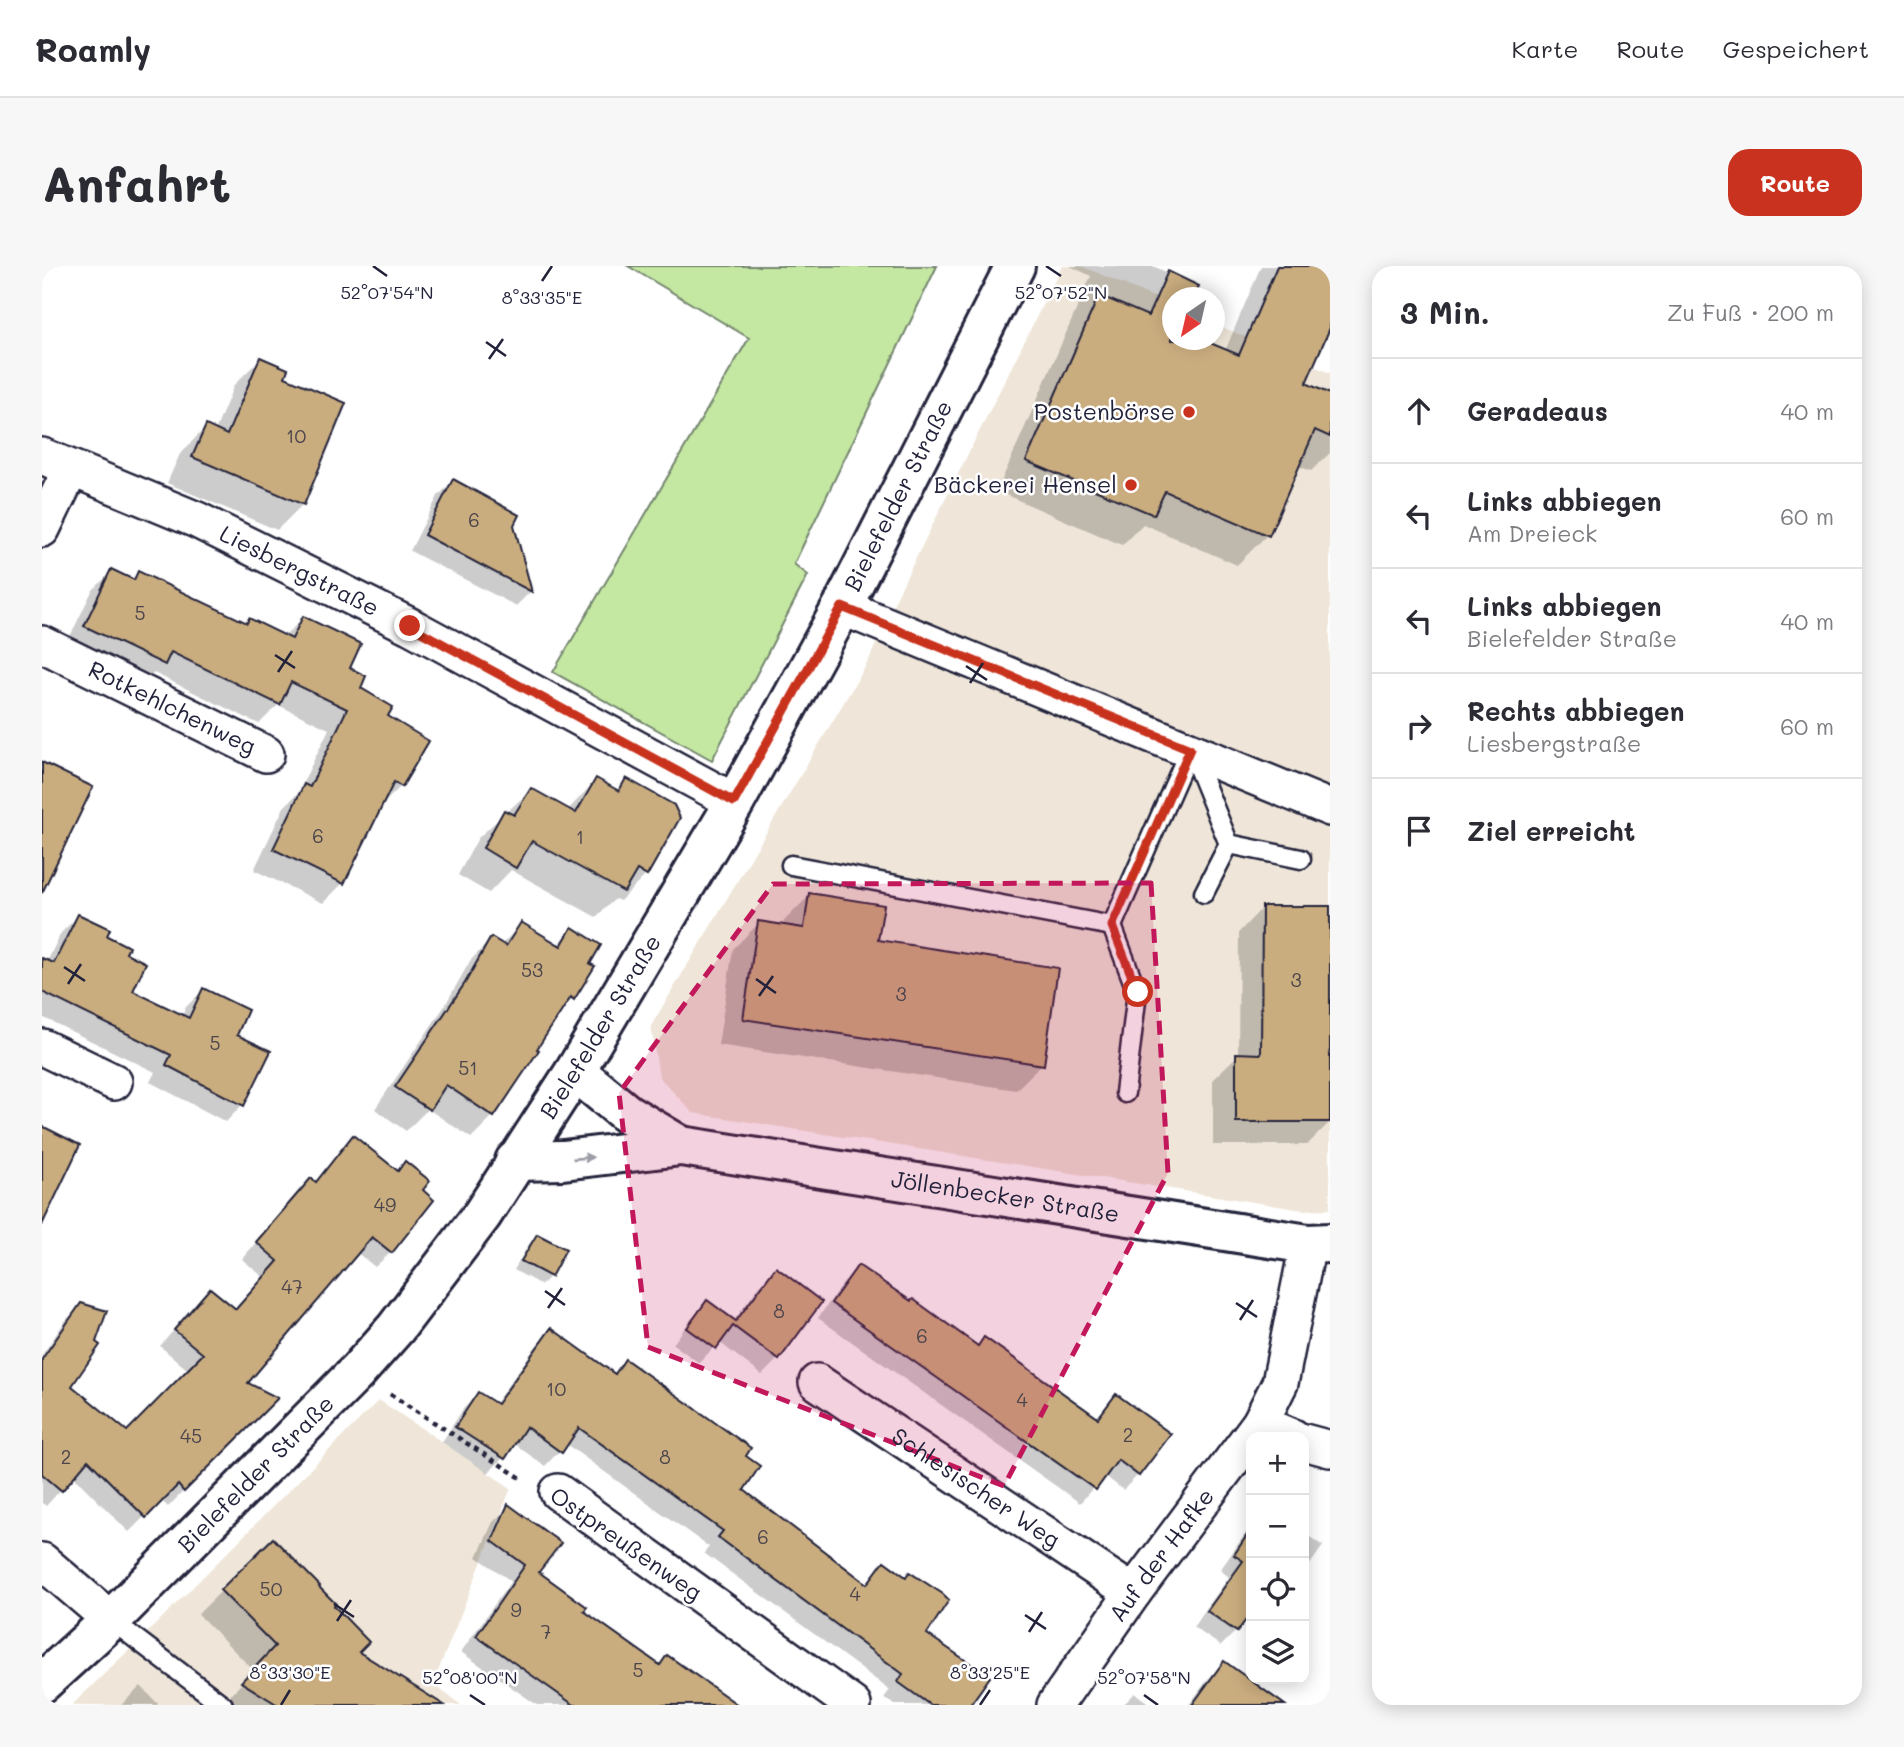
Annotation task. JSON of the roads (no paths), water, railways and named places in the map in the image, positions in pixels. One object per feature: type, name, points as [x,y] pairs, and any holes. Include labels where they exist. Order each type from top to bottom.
[{"type":"main road","name":"Bielefelder Straße","points":[[42,1683],[111,1620],[357,1372],[396,1328],[482,1215],[575,1071],[734,802],[842,607],[1015,266]]},
{"type":"main road","name":"Jöllenbecker Straße","points":[[575,1071],[626,1113],[681,1146]]},
{"type":"main road","name":"Jöllenbecker Straße","points":[[515,1161],[563,1160],[681,1146],[1313,1255]]},
{"type":"street","points":[[42,529],[57,463]]},
{"type":"street","name":"Liesbergstraße","points":[[57,463],[197,520],[397,620],[734,802]]},
{"type":"street","points":[[842,607],[1330,807]]},
{"type":"street","name":"Rotkehlchenweg","points":[[42,644],[266,754]]},
{"type":"street","points":[[42,1047],[114,1082]]},
{"type":"street","name":"Auf der Hafke","points":[[1055,1705],[1133,1593],[1260,1423],[1280,1383],[1313,1255]]},
{"type":"street","name":"Schlesischer Weg","points":[[817,1382],[1133,1593]]},
{"type":"street","points":[[1260,1423],[1281,1432]]},
{"type":"street","points":[[1309,1443],[1330,1449]]},
{"type":"street","name":"Ostpreußenweg","points":[[558,1492],[853,1705]]},
{"type":"street","points":[[42,1561],[111,1620]]},
{"type":"lane","points":[[1190,749],[1229,844]]},
{"type":"lane","points":[[1125,1093],[1138,992],[1112,926],[1190,749]]},
{"type":"lane","points":[[1229,844],[1301,859]]},
{"type":"lane","points":[[1203,893],[1229,844]]},
{"type":"lane","points":[[791,865],[1112,926]]},
{"type":"lane","points":[[111,1620],[223,1705]]},
{"type":"place","name":"Postenbörse","points":[[1189,412]]},
{"type":"place","name":"Bäckerei Hensel","points":[[1131,485]]}]
